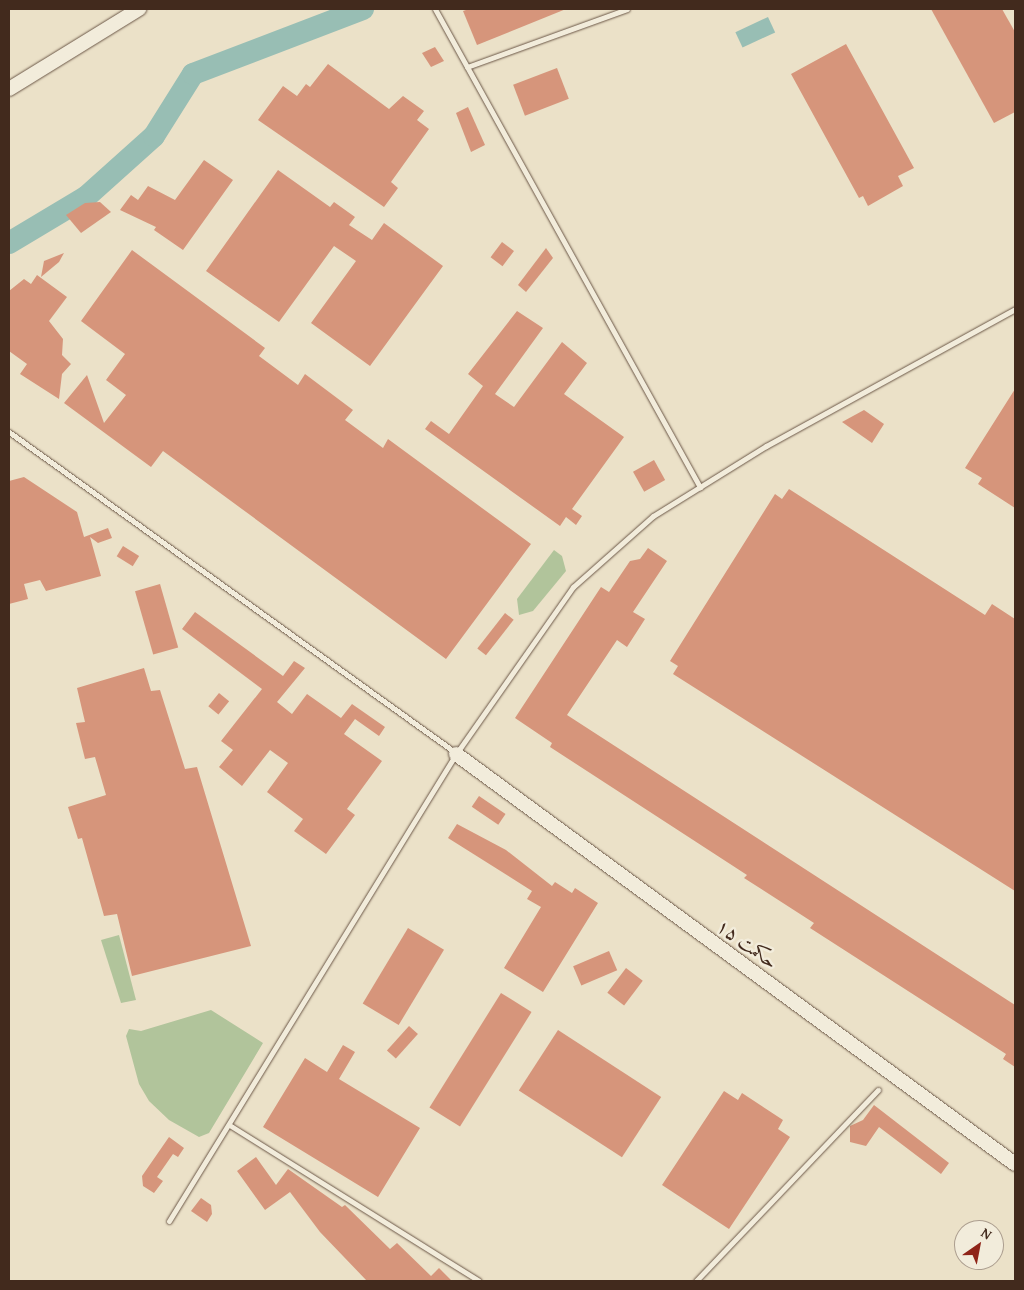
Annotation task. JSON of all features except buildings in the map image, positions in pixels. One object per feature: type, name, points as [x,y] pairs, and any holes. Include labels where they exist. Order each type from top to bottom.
[{"type":"street","points":[[9,89],[139,9]]},
{"type":"street","name":"حکمت ۱۵","points":[[456,754],[1015,1164]]},
{"type":"lane","points":[[435,9],[700,487]]},
{"type":"lane","points":[[467,67],[626,9]]},
{"type":"lane","points":[[169,1221],[231,1126],[456,754],[573,587],[653,516],[700,487],[1015,309]]},
{"type":"lane","points":[[9,432],[456,754]]},
{"type":"lane","points":[[696,1281],[878,1090]]},
{"type":"lane","points":[[231,1126],[479,1281]]},
{"type":"green space","points":[[554,550],[562,556],[566,571],[533,611],[519,615],[517,599]]},
{"type":"green space","points":[[119,935],[136,1000],[121,1003],[101,940]]},
{"type":"green space","points":[[211,1010],[263,1043],[209,1133],[199,1137],[169,1120],[149,1101],[139,1084],[126,1036],[129,1029],[141,1031]]},
{"type":"water","points":[[768,17],[775,32],[743,48],[735,32]]},
{"type":"waterway","points":[[9,243],[86,197],[154,136],[193,74],[363,9]]}]
